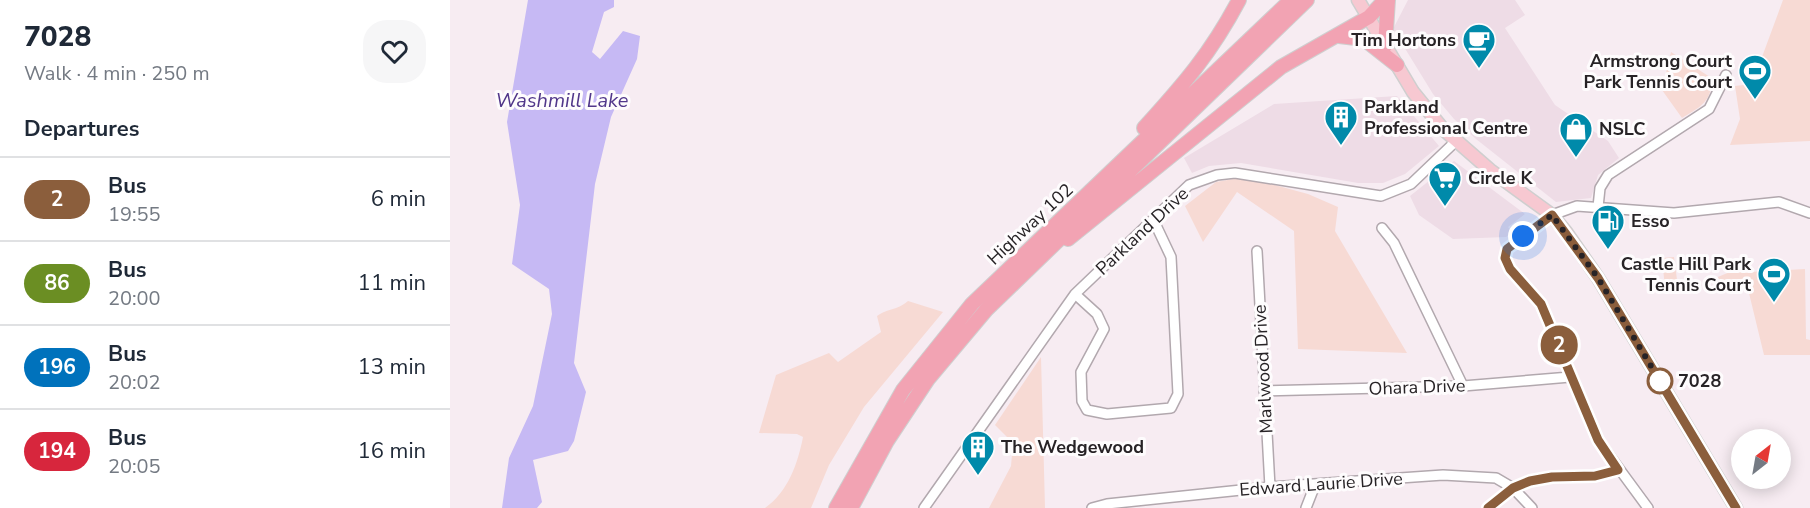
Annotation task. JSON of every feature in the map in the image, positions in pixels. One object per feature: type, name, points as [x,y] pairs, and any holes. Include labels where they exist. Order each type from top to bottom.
[{"type":"highway","points":[[1035,242],[1195,73],[1220,37],[1239,0]]},
{"type":"highway","name":"Highway 102","points":[[836,508],[876,434],[916,374],[972,304],[1291,0]]},
{"type":"highway","name":"Highway 102","points":[[851,508],[887,441],[928,379],[960,339],[1010,286],[1307,0]]},
{"type":"highway","points":[[1010,286],[1245,94],[1281,67],[1369,17],[1387,0]]},
{"type":"highway","points":[[1385,46],[1387,0]]},
{"type":"highway","points":[[1339,36],[1364,39],[1397,65]]},
{"type":"main road","points":[[1358,0],[1413,92],[1455,142],[1552,215],[1598,278],[1736,508]]},
{"type":"street","points":[[1598,207],[1600,188],[1608,175],[1709,109],[1726,75]]},
{"type":"street","name":"Parkland Drive","points":[[924,508],[1075,294],[1189,185],[1217,175],[1235,173],[1381,196],[1411,184],[1455,142]]},
{"type":"street","points":[[1648,508],[1598,440],[1541,304],[1510,269],[1505,258],[1507,249],[1552,215],[1577,206],[1674,213],[1779,202],[1810,213]]},
{"type":"street","points":[[1075,294],[1097,314],[1104,329],[1081,372],[1082,401],[1087,410],[1107,414],[1171,408],[1178,394],[1172,262],[1153,219]]},
{"type":"street","points":[[1382,228],[1394,243],[1463,386]]},
{"type":"street","name":"Marlwood Drive","points":[[1257,251],[1270,487]]},
{"type":"street","name":"Ohara Drive","points":[[1264,391],[1463,386],[1570,377]]},
{"type":"street","points":[[1488,508],[1513,488],[1552,477],[1595,476],[1618,470]]},
{"type":"street","name":"Edward Laurie Drive","points":[[1092,508],[1107,504],[1270,487],[1443,475],[1496,478],[1513,488]]},
{"type":"street","points":[[1306,508],[1315,485]]},
{"type":"street","points":[[1513,488],[1532,508]]},
{"type":"shaded area","points":[[1408,0],[1515,0],[1525,15],[1505,28],[1555,105],[1608,141],[1619,158],[1598,175],[1591,198],[1556,202],[1454,119],[1433,94],[1393,29]]},
{"type":"shaded area","points":[[1783,0],[1810,0],[1810,141],[1730,145],[1740,119],[1735,86],[1752,84]]},
{"type":"shaded area","points":[[1671,52],[1710,77],[1708,97],[1700,107],[1682,118],[1662,90]]},
{"type":"shaded area","points":[[1397,96],[1439,146],[1405,174],[1383,183],[1358,183],[1241,163],[1209,166],[1192,173],[1184,158],[1274,104]]},
{"type":"shaded area","points":[[1454,161],[1525,214],[1508,227],[1512,232],[1506,237],[1453,239],[1419,215],[1410,196]]},
{"type":"shaded area","points":[[1245,177],[1308,194],[1338,207],[1335,231],[1407,353],[1298,349],[1294,231],[1237,192],[1203,242],[1185,206],[1216,182]]},
{"type":"shaded area","points":[[1674,257],[1678,287],[1665,288],[1662,258]]},
{"type":"shaded area","points":[[1737,269],[1750,272],[1805,269],[1806,339],[1810,340],[1810,355],[1764,355],[1748,289],[1713,279]]},
{"type":"shaded area","points":[[908,301],[943,312],[864,407],[829,465],[811,508],[765,508],[780,494],[791,476],[803,437],[797,434],[759,433],[776,375],[829,353],[838,362],[881,332],[877,316]]},
{"type":"shaded area","points":[[1041,357],[1045,508],[989,508],[1011,466],[1013,443],[995,425]]},
{"type":"water","name":"Washmill Lake","points":[[528,0],[614,0],[614,7],[604,12],[592,52],[600,59],[623,31],[640,36],[637,59],[611,117],[595,184],[574,363],[586,392],[574,441],[568,451],[533,460],[542,502],[537,508],[502,508],[509,458],[533,406],[552,314],[549,289],[512,264],[520,205],[507,122]]},
{"type":"bus line","name":"2","points":[[1488,508],[1513,488],[1530,481],[1552,477],[1595,476],[1618,470],[1598,440],[1541,304],[1510,269],[1505,258],[1507,249],[1552,215],[1598,278],[1736,508]]},
{"type":"place","name":"Tim Hortons","points":[[1479,69]]},
{"type":"place","name":"Armstrong Court Park Tennis Court","points":[[1755,100]]},
{"type":"place","name":"Parkland Professional Centre","points":[[1341,146]]},
{"type":"place","name":"NSLC","points":[[1576,158]]},
{"type":"place","name":"Circle K","points":[[1445,207]]},
{"type":"place","name":"Esso","points":[[1608,250]]},
{"type":"place","name":"Castle Hill Park Tennis Court","points":[[1774,303]]},
{"type":"place","name":"7028","points":[[1660,381]]},
{"type":"place","name":"The Wedgewood","points":[[978,476]]},
{"type":"route","points":[[1523,236],[1552,215],[1598,278],[1660,381]]}]
